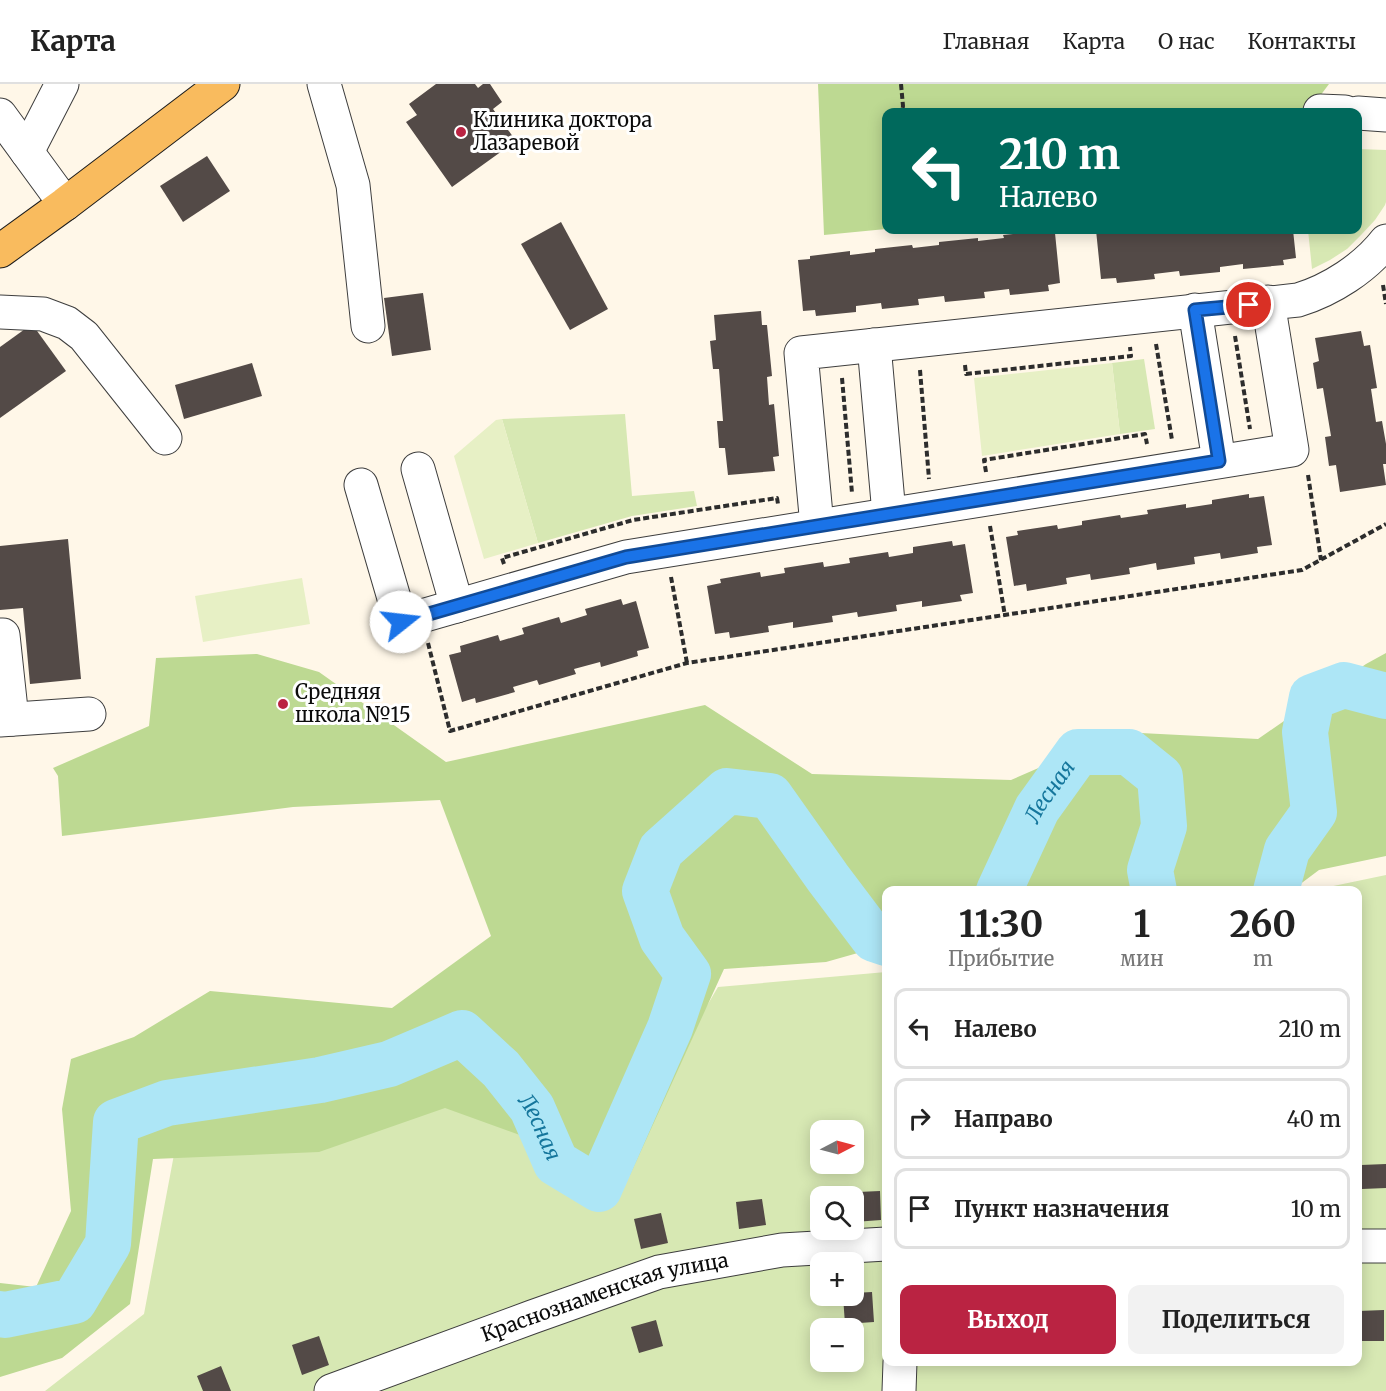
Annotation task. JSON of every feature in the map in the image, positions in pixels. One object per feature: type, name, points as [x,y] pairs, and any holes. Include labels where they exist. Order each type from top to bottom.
[{"type":"main road","points":[[0,251],[223,84]]},
{"type":"street","points":[[27,152],[62,84]]},
{"type":"street","points":[[324,84],[352,185],[368,326]]},
{"type":"street","points":[[1362,113],[1386,115]]},
{"type":"street","points":[[0,115],[65,204]]},
{"type":"street","points":[[817,526],[801,353],[1298,300],[1319,293],[1349,274],[1378,251],[1386,241]]},
{"type":"street","points":[[361,485],[401,622],[626,557],[1292,450],[1268,303]]},
{"type":"street","points":[[1195,310],[1219,461]]},
{"type":"street","points":[[0,312],[43,314],[67,323],[84,336],[165,438]]},
{"type":"street","points":[[874,345],[889,514]]},
{"type":"street","points":[[418,469],[457,606]]},
{"type":"street","points":[[0,635],[3,635],[6,719],[89,714]]},
{"type":"street","name":"Краснознаменская улица","points":[[332,1391],[659,1272],[782,1250],[882,1244]]},
{"type":"street","points":[[1362,1246],[1386,1246]]},
{"type":"street","points":[[899,1391],[900,1366]]},
{"type":"path","points":[[901,84],[903,108]]},
{"type":"path","points":[[1230,307],[1254,456]]},
{"type":"path","points":[[1152,315],[1176,468]]},
{"type":"path","points":[[917,340],[931,508]]},
{"type":"path","points":[[840,349],[855,520]]},
{"type":"path","points":[[633,520],[777,498]]},
{"type":"path","points":[[422,616],[450,731],[687,663],[1302,570],[1386,524]]},
{"type":"path","points":[[990,525],[1005,616]]},
{"type":"path","points":[[671,575],[687,663]]},
{"type":"green space","points":[[818,84],[1329,84],[1311,108],[882,108],[882,229],[824,235]]},
{"type":"green space","points":[[1362,149],[1386,150],[1386,202],[1375,220],[1362,233]]},
{"type":"green space","points":[[1308,234],[1361,234],[1347,249],[1312,269]]},
{"type":"green space","points":[[1144,359],[1155,429],[1120,434],[1112,363]]},
{"type":"green space","points":[[1112,363],[1120,434],[982,456],[974,378]]},
{"type":"green space","points":[[625,414],[632,496],[694,491],[697,506],[632,516],[538,543],[502,419]]},
{"type":"green space","points":[[502,419],[538,543],[484,559],[454,456],[496,420]]},
{"type":"green space","points":[[302,578],[310,624],[203,642],[195,596]]},
{"type":"green space","points":[[1386,653],[1386,856],[1319,870],[1298,886],[882,886],[882,946],[826,962],[724,969],[630,1175],[445,1108],[319,1152],[153,1159],[130,1304],[62,1358],[0,1377],[0,1283],[36,1287],[71,1211],[62,1109],[71,1059],[134,1037],[210,991],[392,1008],[491,936],[440,800],[293,807],[62,836],[58,776],[53,768],[149,726],[156,658],[257,654],[319,672],[446,762],[705,705],[812,774],[1011,780],[1121,732],[1258,739],[1366,664]]},
{"type":"green space","points":[[1386,875],[1386,1391],[45,1391],[144,1314],[176,1144],[468,1084],[599,1189],[718,987],[882,972],[882,1366],[1362,1366],[1362,886],[1333,886]]},
{"type":"building","name":"Клиника доктора Лазаревой","points":[[436,84],[475,84],[478,88],[483,84],[490,84],[502,102],[493,109],[516,141],[452,187],[406,122],[417,115],[409,104]]},
{"type":"building","points":[[207,156],[230,191],[183,222],[160,186]]},
{"type":"building","points":[[561,222],[608,309],[570,330],[521,244]]},
{"type":"building","points":[[1055,234],[1060,283],[1048,285],[1049,291],[1010,295],[1009,289],[984,292],[985,298],[945,302],[944,296],[918,299],[919,305],[882,309],[881,303],[856,306],[856,312],[816,316],[815,310],[803,311],[798,260],[810,259],[810,256],[850,251],[850,255],[875,252],[875,249],[912,245],[913,248],[939,245],[939,242],[1004,238],[1003,235]]},
{"type":"building","points":[[1096,234],[1293,234],[1296,258],[1283,260],[1284,265],[1243,269],[1243,264],[1220,267],[1220,272],[1180,276],[1179,271],[1154,274],[1155,279],[1117,283],[1116,278],[1101,279]]},
{"type":"building","points":[[423,293],[431,350],[392,356],[384,298]]},
{"type":"building","points":[[761,311],[762,325],[767,325],[772,376],[767,377],[769,405],[774,404],[779,456],[773,457],[775,471],[728,475],[725,448],[719,448],[717,421],[723,421],[719,369],[713,369],[710,341],[716,340],[714,315]]},
{"type":"building","points":[[32,324],[66,371],[0,418],[0,347]]},
{"type":"building","points":[[1361,331],[1364,346],[1370,345],[1377,388],[1371,389],[1376,422],[1382,421],[1386,444],[1386,464],[1383,464],[1386,485],[1340,492],[1336,465],[1329,466],[1325,437],[1331,436],[1323,388],[1317,389],[1313,363],[1319,361],[1315,338]]},
{"type":"building","points":[[252,363],[262,396],[184,419],[175,385]]},
{"type":"building","points":[[1249,494],[1249,498],[1264,496],[1272,545],[1257,547],[1258,553],[1221,559],[1220,553],[1194,557],[1195,564],[1157,570],[1156,563],[1129,568],[1130,574],[1091,580],[1090,574],[1066,578],[1067,584],[1027,591],[1026,584],[1014,586],[1006,537],[1018,535],[1017,531],[1057,525],[1058,529],[1082,525],[1082,521],[1120,515],[1121,518],[1148,514],[1147,510],[1186,504],[1186,508],[1212,504],[1212,500]]},
{"type":"building","points":[[68,539],[81,679],[30,684],[23,608],[0,610],[0,546]]},
{"type":"building","points":[[952,541],[953,546],[965,544],[973,593],[960,595],[962,601],[922,607],[922,601],[896,605],[897,611],[858,617],[857,612],[832,616],[833,622],[793,628],[793,622],[768,626],[769,632],[730,638],[729,632],[715,634],[707,586],[721,583],[720,579],[760,572],[761,577],[785,573],[784,568],[823,562],[824,567],[850,563],[849,558],[888,552],[889,557],[913,553],[913,547]]},
{"type":"building","points":[[621,599],[623,605],[636,601],[649,648],[637,651],[638,656],[601,667],[600,662],[574,669],[576,674],[539,685],[537,680],[513,687],[515,692],[476,703],[475,698],[462,702],[449,655],[461,652],[460,646],[498,635],[500,641],[524,634],[522,628],[559,617],[561,623],[587,615],[585,609]]},
{"type":"building","points":[[1386,1164],[1386,1188],[1362,1189],[1362,1165]]},
{"type":"building","points":[[880,1191],[881,1220],[864,1221],[864,1192]]},
{"type":"building","points":[[762,1199],[766,1225],[739,1229],[736,1202]]},
{"type":"building","points":[[661,1213],[668,1243],[641,1249],[634,1219]]},
{"type":"building","points":[[864,1292],[872,1292],[874,1322],[864,1323],[864,1318],[845,1318],[844,1306],[864,1306]]},
{"type":"building","points":[[1384,1310],[1384,1341],[1362,1341],[1362,1311]]},
{"type":"building","points":[[656,1320],[663,1346],[639,1353],[631,1327]]},
{"type":"building","points":[[319,1336],[329,1365],[302,1375],[292,1345]]},
{"type":"building","points":[[221,1366],[231,1391],[203,1391],[197,1376]]},
{"type":"waterway","name":"Лесная","points":[[1277,886],[1287,850],[1314,812],[1305,732],[1312,697],[1344,685],[1386,696]]},
{"type":"waterway","name":"Лесная","points":[[1001,886],[1037,809],[1078,752],[1129,752],[1160,777],[1164,826],[1150,870],[1153,886]]},
{"type":"waterway","name":"Лесная","points":[[0,1314],[5,1315],[74,1301],[108,1244],[116,1122],[167,1103],[320,1080],[389,1064],[462,1033],[501,1069],[532,1108],[556,1163],[599,1189],[670,1028],[688,974],[662,938],[645,891],[661,850],[727,791],[770,796],[874,939],[882,942]]},
{"type":"place","name":"Клиника доктора Лазаревой","points":[[461,132]]},
{"type":"place","name":"Средняя школа №15","points":[[283,704]]},
{"type":"route","points":[[401,622],[626,557],[1219,461],[1195,310],[1249,305]]}]
